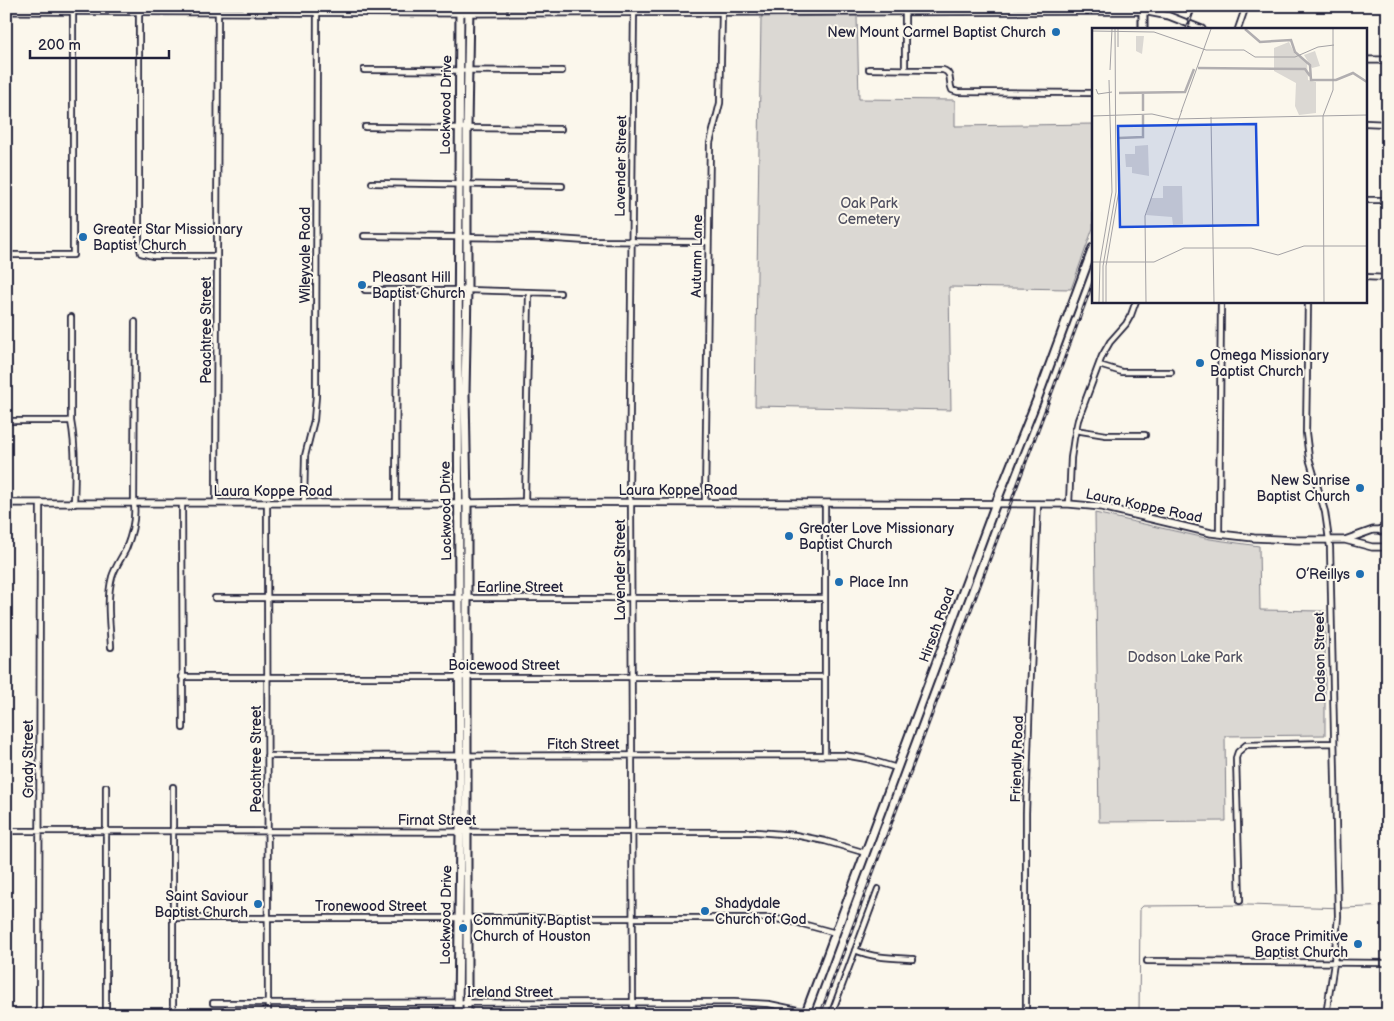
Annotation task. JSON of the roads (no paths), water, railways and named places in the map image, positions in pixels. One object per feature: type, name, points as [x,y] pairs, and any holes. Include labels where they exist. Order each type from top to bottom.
[{"type":"main road","points":[[1143,9],[1143,28]]},
{"type":"main road","name":"Lockwood Drive","points":[[460,10],[458,378],[463,503]]},
{"type":"main road","name":"Lockwood Drive","points":[[467,1015],[467,917],[459,755],[463,676],[463,503],[469,10]]},
{"type":"main road","name":"Hirsch Road","points":[[806,1014],[1092,251]]},
{"type":"main road","points":[[1384,530],[1388,525]]},
{"type":"main road","name":"Lockwood Drive","points":[[458,1015],[459,917],[467,755],[463,676]]},
{"type":"street","points":[[6,150],[7,6]]},
{"type":"street","points":[[1238,28],[1246,6]]},
{"type":"street","points":[[7,11],[73,9],[634,9],[722,12],[832,9],[905,12],[1143,9],[1169,16],[1199,28]]},
{"type":"street","points":[[6,255],[73,255],[73,9]]},
{"type":"street","points":[[139,9],[139,243],[141,254],[153,256],[217,256]]},
{"type":"street","name":"Peachtree Street","points":[[216,503],[218,9]]},
{"type":"street","name":"Wileyvale Road","points":[[304,503],[305,456],[314,420],[316,396],[317,9]]},
{"type":"street","name":"Lavender Street","points":[[633,1015],[631,503],[629,495],[634,9]]},
{"type":"street","name":"Autumn Lane","points":[[705,502],[710,143],[720,104],[722,12]]},
{"type":"street","points":[[904,69],[905,12]]},
{"type":"street","points":[[1366,60],[1388,60]]},
{"type":"street","points":[[869,69],[943,70],[950,76],[950,87],[952,90],[958,92],[1092,93]]},
{"type":"street","points":[[364,70],[562,71]]},
{"type":"street","points":[[1366,123],[1388,124]]},
{"type":"street","points":[[365,127],[561,129]]},
{"type":"street","points":[[372,184],[562,186]]},
{"type":"street","points":[[1366,200],[1388,200]]},
{"type":"street","points":[[364,236],[708,242]]},
{"type":"street","points":[[1366,277],[1388,278]]},
{"type":"street","points":[[365,290],[467,290],[560,293]]},
{"type":"street","points":[[396,503],[397,291]]},
{"type":"street","points":[[525,502],[529,293]]},
{"type":"street","points":[[1069,504],[1070,458],[1076,430],[1098,365],[1110,342],[1126,324],[1136,302]]},
{"type":"street","points":[[1219,534],[1221,302]]},
{"type":"street","name":"Dodson Street","points":[[1308,302],[1306,432],[1312,468],[1324,506],[1329,540],[1338,912],[1334,963],[1326,1015]]},
{"type":"street","points":[[71,317],[70,421],[74,456],[74,504]]},
{"type":"street","points":[[111,647],[109,594],[116,566],[132,534],[136,515],[134,504],[134,322]]},
{"type":"street","points":[[1098,365],[1122,372],[1171,372]]},
{"type":"street","points":[[6,421],[70,421]]},
{"type":"street","points":[[1076,430],[1106,435],[1145,435]]},
{"type":"street","name":"Laura Koppe Road","points":[[6,503],[705,502],[1069,504],[1116,510],[1219,534],[1268,539],[1346,540],[1372,547],[1388,547]]},
{"type":"street","name":"Grady Street","points":[[39,1015],[40,503]]},
{"type":"street","points":[[182,503],[183,728]]},
{"type":"street","points":[[825,503],[825,755]]},
{"type":"street","name":"Peachtree Street","points":[[267,504],[268,1015]]},
{"type":"street","name":"Friendly Road","points":[[1026,1015],[1026,816],[1038,504]]},
{"type":"street","name":"Laura Koppe Road","points":[[1346,540],[1373,530],[1384,530]]},
{"type":"street","name":"Earline Street","points":[[215,598],[825,598]]},
{"type":"street","name":"Boicewood Street","points":[[182,677],[825,676]]},
{"type":"street","points":[[1240,901],[1236,758],[1238,752],[1246,745],[1333,743]]},
{"type":"street","name":"Fitch Street","points":[[267,756],[844,755],[867,759],[897,768]]},
{"type":"street","points":[[106,787],[106,1015]]},
{"type":"street","points":[[173,787],[173,1015]]},
{"type":"street","name":"Firnat Street","points":[[6,831],[756,832],[795,835],[825,841],[866,853]]},
{"type":"street","points":[[831,1015],[878,888]]},
{"type":"street","name":"Tronewood Street","points":[[173,918],[769,918],[836,932]]},
{"type":"street","points":[[855,950],[883,958],[913,959]]},
{"type":"street","points":[[1148,961],[1388,963]]},
{"type":"street","name":"Ireland Street","points":[[213,1003],[734,1002],[769,1004],[806,1014]]},
{"type":"waterway","points":[[1139,1015],[1140,909],[1143,906],[1248,905],[1345,908],[1388,906]]},
{"type":"railway","points":[[1187,28],[1195,6]]},
{"type":"railway","points":[[820,1015],[1092,285]]},
{"type":"place","name":"New Mount Carmel Baptist Church","points":[[1056,32]]},
{"type":"place","name":"Greater Star Missionary Baptist Church","points":[[83,237]]},
{"type":"place","name":"Pleasant Hill Baptist Church","points":[[362,285]]},
{"type":"place","name":"Omega Missionary Baptist Church","points":[[1200,363]]},
{"type":"place","name":"New Sunrise Baptist Church","points":[[1360,488]]},
{"type":"place","name":"Greater Love Missionary Baptist Church","points":[[789,536]]},
{"type":"place","name":"O’Reillys","points":[[1360,574]]},
{"type":"place","name":"Place Inn","points":[[839,582]]},
{"type":"place","name":"Saint Saviour Baptist Church","points":[[258,904]]},
{"type":"place","name":"Shadydale Church of God","points":[[705,911]]},
{"type":"place","name":"Community Baptist Church of Houston","points":[[463,928]]},
{"type":"place","name":"Grace Primitive Baptist Church","points":[[1358,944]]},
{"type":"park label","name":"Oak Park Cemetery","points":[[869,212]]},
{"type":"park label","name":"Dodson Lake Park","points":[[1185,657]]}]
